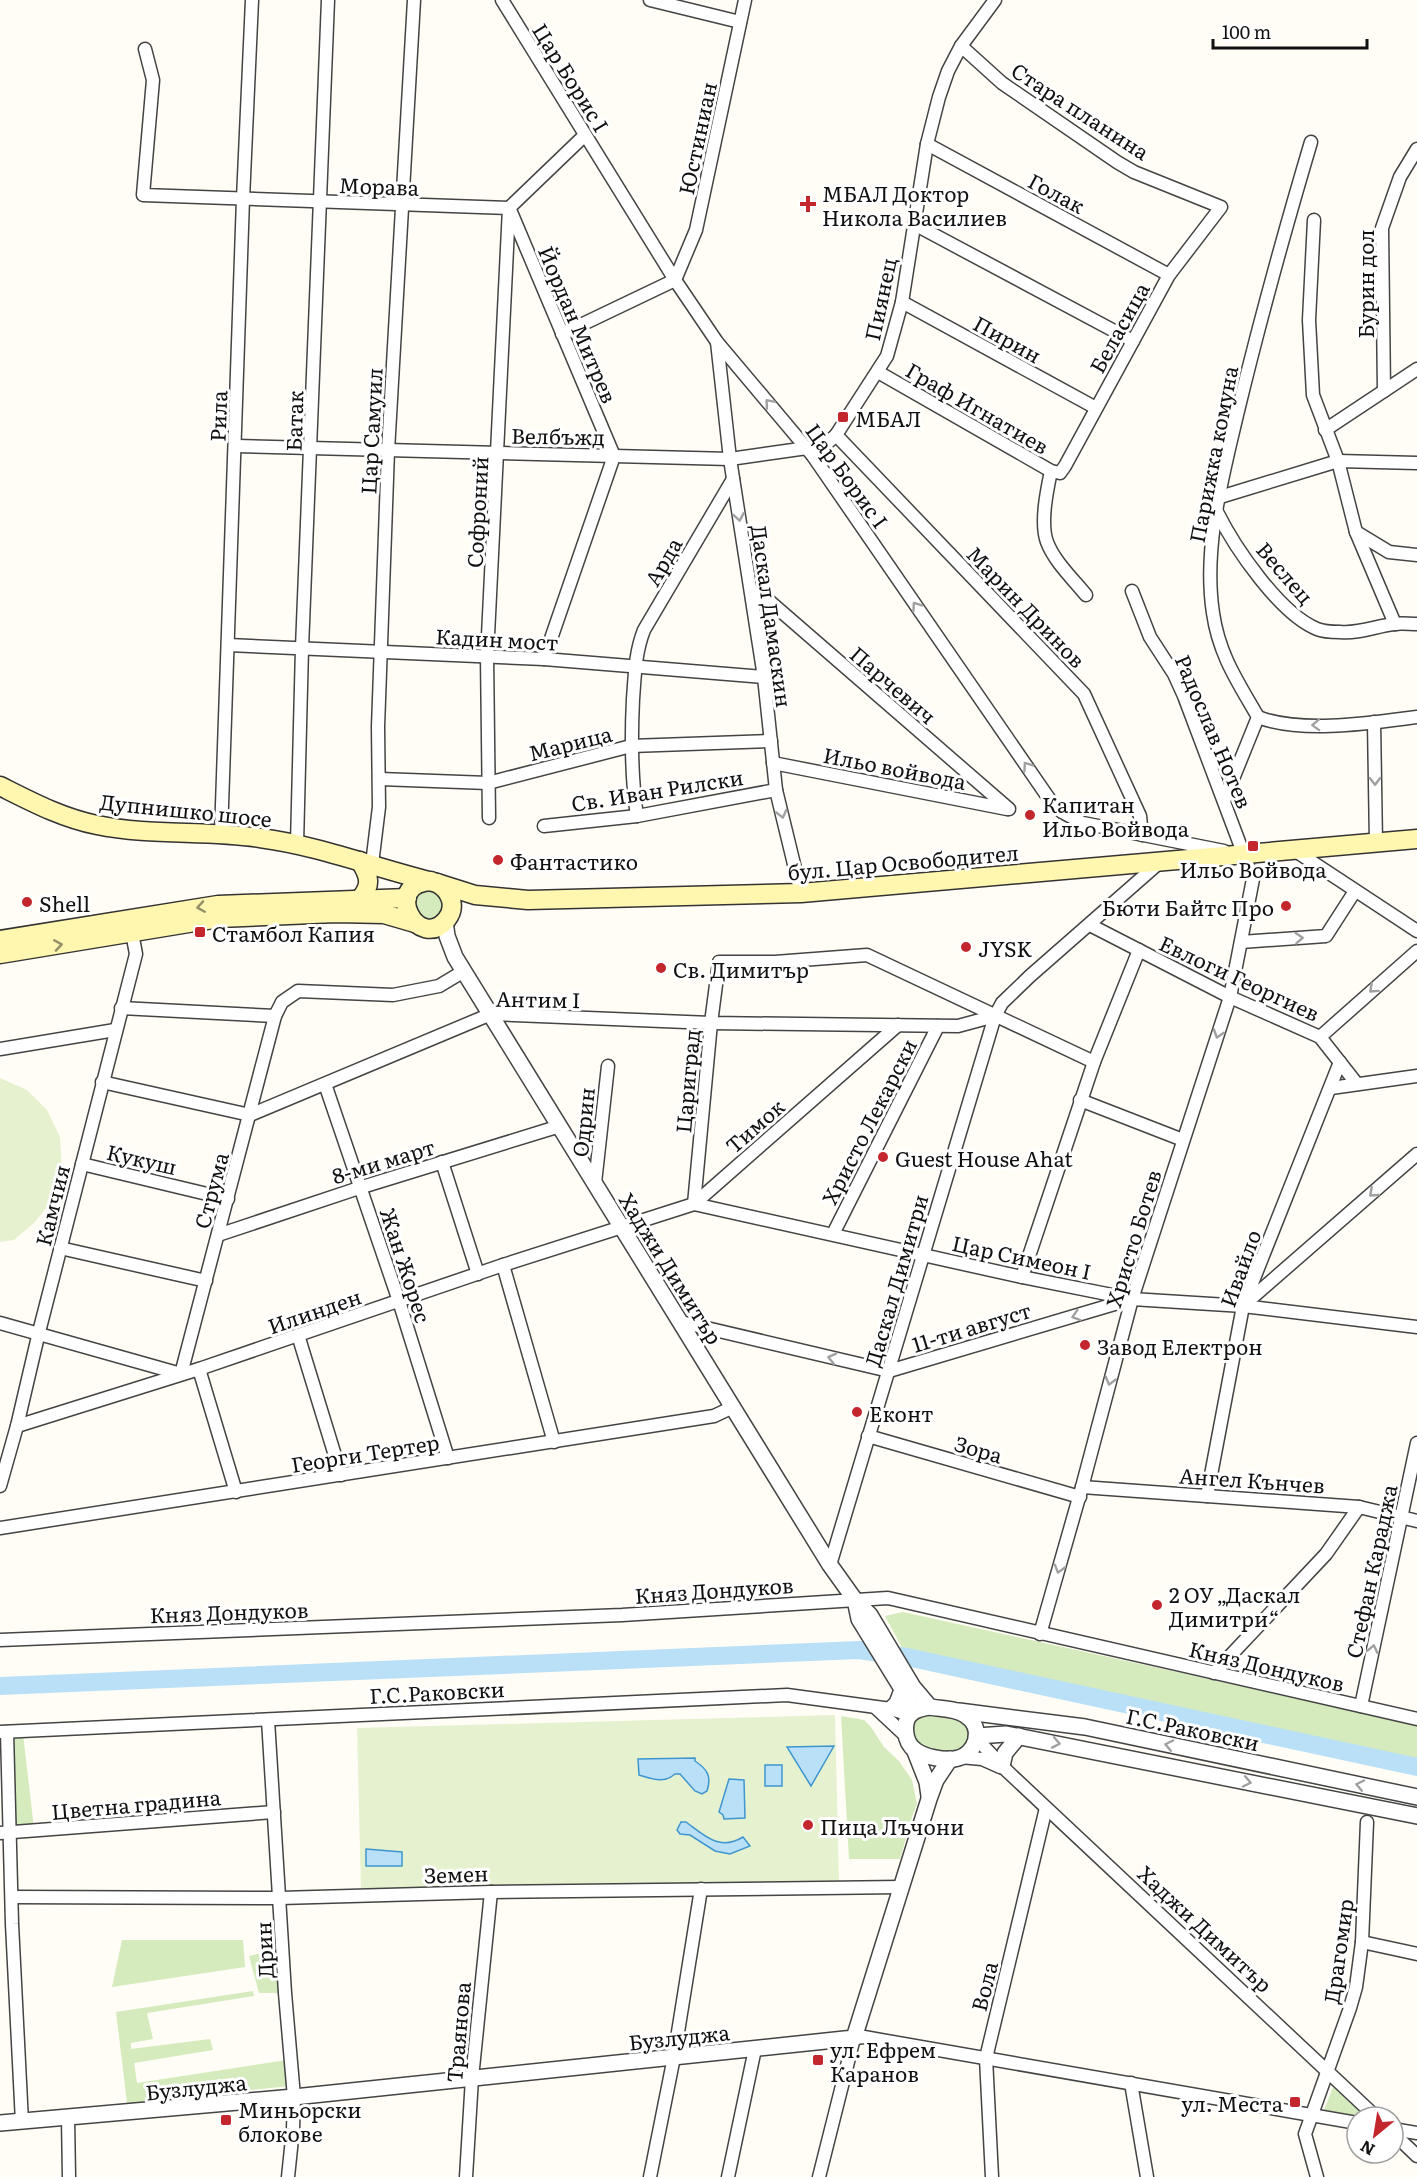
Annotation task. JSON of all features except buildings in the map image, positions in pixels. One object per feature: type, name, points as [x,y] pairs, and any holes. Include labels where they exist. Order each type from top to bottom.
[{"type":"main road","name":"Дупнишко шосе","points":[[0,786],[54,813],[98,825],[146,831],[221,834],[297,844],[462,892],[500,899]]},
{"type":"main road","name":"бул. Цар Освободител","points":[[500,899],[630,899],[801,893],[1417,839]]},
{"type":"main road","points":[[366,863],[407,897]]},
{"type":"main road","points":[[359,900],[369,885],[366,863]]},
{"type":"main road","points":[[418,925],[407,911],[407,897],[417,885],[434,882],[449,894],[452,900],[448,917]]},
{"type":"main road","points":[[0,940],[218,905],[407,897]]},
{"type":"main road","points":[[0,954],[219,918],[336,913],[384,914],[418,925],[436,926],[448,917],[476,903],[500,899]]},
{"type":"street","name":"Рила","points":[[221,834],[252,0]]},
{"type":"street","name":"Батак","points":[[297,844],[302,648],[328,0]]},
{"type":"street","name":"Цар Самуил","points":[[366,863],[379,807],[378,727],[388,451],[414,0]]},
{"type":"street","name":"Цар Борис I","points":[[502,0],[675,280],[717,342],[810,452],[1052,803],[1062,812],[1083,823],[1245,855]]},
{"type":"street","points":[[650,0],[740,22]]},
{"type":"street","name":"Юстиниан","points":[[675,280],[696,230],[745,0]]},
{"type":"street","name":"Пиянец","points":[[810,452],[836,435],[878,372],[889,348],[902,302],[927,144],[939,97],[961,46],[995,0]]},
{"type":"street","name":"Стара планина","points":[[961,46],[1002,83],[1117,162],[1134,172],[1221,207]]},
{"type":"street","name":"Морава","points":[[144,49],[153,80],[143,195],[509,208]]},
{"type":"street","points":[[509,208],[585,135]]},
{"type":"street","name":"Парижка комуна","points":[[1258,717],[1232,675],[1218,636],[1210,579],[1217,511],[1248,368],[1311,142]]},
{"type":"street","name":"Голак","points":[[927,144],[1169,275]]},
{"type":"street","name":"Бурин дол","points":[[1384,391],[1382,228],[1400,177],[1417,149]]},
{"type":"street","name":"Беласица","points":[[1055,472],[1065,466],[1169,275],[1221,207]]},
{"type":"street","name":"Йордан Митрев","points":[[509,208],[614,456]]},
{"type":"street","name":"Софроний","points":[[489,818],[488,656],[509,208]]},
{"type":"street","points":[[1314,220],[1309,320],[1313,395],[1338,461],[1356,532],[1395,624]]},
{"type":"street","points":[[914,224],[1133,341]]},
{"type":"street","points":[[562,334],[675,280]]},
{"type":"street","name":"Пирин","points":[[902,302],[1096,408]]},
{"type":"street","name":"Даскал Дамаскин","points":[[717,342],[730,459],[764,677],[776,790],[801,893]]},
{"type":"street","points":[[1325,430],[1417,369]]},
{"type":"street","name":"Граф Игнатиев","points":[[878,372],[1055,472]]},
{"type":"street","name":"Марин Дринов","points":[[836,435],[1084,694],[1140,816],[1142,835]]},
{"type":"street","name":"Велбъжд","points":[[236,446],[730,459],[810,452]]},
{"type":"street","points":[[544,659],[614,456]]},
{"type":"street","points":[[1220,497],[1338,461],[1417,463]]},
{"type":"street","points":[[1055,472],[1045,502],[1045,538],[1055,556],[1086,595]]},
{"type":"street","name":"Арда","points":[[637,816],[632,782],[631,746],[636,650],[644,630],[733,479]]},
{"type":"street","name":"Веслец","points":[[1217,511],[1226,531],[1273,593],[1290,612],[1308,624],[1320,630],[1349,633],[1395,624],[1417,624]]},
{"type":"street","points":[[1356,532],[1389,552],[1417,555]]},
{"type":"street","name":"Радослав Нотев","points":[[1132,591],[1150,637],[1174,674],[1245,855]]},
{"type":"street","name":"Парчевич","points":[[752,592],[768,600],[1009,809]]},
{"type":"street","name":"Кадин мост","points":[[228,645],[544,659],[764,677]]},
{"type":"street","points":[[1224,801],[1258,717],[1270,722],[1296,725],[1374,722],[1417,717]]},
{"type":"street","points":[[1374,722],[1376,843]]},
{"type":"street","name":"Марица","points":[[380,779],[488,783],[631,746],[771,741]]},
{"type":"street","name":"Ильо войвода","points":[[774,763],[1009,809]]},
{"type":"street","name":"Св. Иван Рилски","points":[[544,826],[637,816],[776,790]]},
{"type":"street","points":[[1294,850],[1417,931]]},
{"type":"street","name":"Христо Ботев","points":[[1040,1634],[1081,1492],[1132,1299],[1230,997],[1253,879],[1245,855]]},
{"type":"street","name":"Даскал Димитри","points":[[830,1565],[995,1016],[1002,1003],[1030,976],[1160,862]]},
{"type":"street","points":[[1241,942],[1326,936],[1355,891]]},
{"type":"street","points":[[448,917],[447,936],[456,957]]},
{"type":"street","points":[[418,925],[441,941],[456,957]]},
{"type":"street","name":"Евлоги Георгиев","points":[[1090,925],[1230,997],[1320,1037],[1357,1084]]},
{"type":"street","name":"Камчия","points":[[0,1486],[136,954],[132,933]]},
{"type":"street","points":[[1022,1277],[1080,1100],[1139,950]]},
{"type":"street","points":[[1320,1037],[1417,951]]},
{"type":"street","name":"Цариград","points":[[694,1204],[719,962],[774,962],[867,955],[995,1016]]},
{"type":"street","name":"Хаджи Димитър","points":[[456,957],[908,1689]]},
{"type":"street","points":[[121,1008],[275,1016],[282,1002],[298,991],[393,994],[439,986],[464,971]]},
{"type":"street","name":"Антим I","points":[[250,1115],[491,1014],[711,1023],[938,1026],[958,1026],[995,1016]]},
{"type":"street","name":"Струма","points":[[181,1374],[275,1016]]},
{"type":"street","points":[[995,1016],[1094,1062]]},
{"type":"street","name":"Тимок","points":[[621,1226],[694,1204],[898,1025]]},
{"type":"street","name":"Христо Лекарски","points":[[833,1234],[938,1026]]},
{"type":"street","points":[[0,1050],[116,1030]]},
{"type":"street","name":"Ивайло","points":[[1207,1496],[1243,1306],[1340,1062]]},
{"type":"street","name":"Одрин","points":[[595,1184],[608,1066]]},
{"type":"street","points":[[1331,1088],[1417,1076]]},
{"type":"street","points":[[102,1082],[250,1115]]},
{"type":"street","name":"Жан Жорес","points":[[326,1084],[362,1187],[448,1458]]},
{"type":"street","points":[[1080,1100],[1183,1140]]},
{"type":"street","name":"8-ми март","points":[[218,1235],[362,1187],[560,1126]]},
{"type":"street","points":[[1243,1306],[1417,1154]]},
{"type":"street","points":[[442,1162],[478,1274]]},
{"type":"street","name":"Кукуш","points":[[82,1164],[228,1199]]},
{"type":"street","name":"Цар Симеон I","points":[[694,1204],[1022,1277],[1132,1299],[1243,1306],[1417,1328]]},
{"type":"street","name":"Илинден","points":[[17,1426],[199,1369],[621,1226]]},
{"type":"street","points":[[60,1248],[206,1281]]},
{"type":"street","points":[[503,1265],[554,1442]]},
{"type":"street","name":"11-ти август","points":[[681,1322],[889,1371],[1132,1299]]},
{"type":"street","points":[[0,1323],[39,1332],[181,1374]]},
{"type":"street","points":[[298,1335],[341,1475]]},
{"type":"street","points":[[199,1369],[236,1492]]},
{"type":"street","name":"Георги Тертер","points":[[0,1528],[714,1416],[733,1407]]},
{"type":"street","name":"Зора","points":[[868,1436],[1081,1492]]},
{"type":"street","name":"Стефан Караджа","points":[[1361,1706],[1417,1443]]},
{"type":"street","name":"Ангел Кънчев","points":[[1081,1492],[1207,1496],[1359,1507],[1417,1521]]},
{"type":"street","points":[[1214,1673],[1326,1554],[1359,1507]]},
{"type":"street","name":"Княз Дондуков","points":[[0,1640],[622,1615],[888,1598],[1417,1719]]},
{"type":"street","points":[[908,1689],[930,1707]]},
{"type":"street","points":[[891,1709],[908,1689]]},
{"type":"street","points":[[908,1689],[911,1714],[906,1724],[910,1743],[927,1782],[929,1798]]},
{"type":"street","name":"Г.С.Раковски","points":[[4,1732],[787,1695],[891,1709],[911,1714]]},
{"type":"street","points":[[911,1714],[930,1707],[959,1711],[972,1721],[977,1738],[1004,1768]]},
{"type":"street","points":[[875,1708],[910,1743],[933,1757],[971,1756],[982,1758],[1004,1768]]},
{"type":"street","name":"Г.С.Раковски","points":[[959,1711],[1085,1727],[1417,1797]]},
{"type":"street","name":"Дрин","points":[[268,1720],[285,1993],[294,2097],[288,2177]]},
{"type":"street","points":[[4,1732],[5,1833],[12,1897],[6,1924],[22,2122]]},
{"type":"street","name":"Г.С.Раковски","points":[[977,1738],[1005,1734],[1019,1736],[1417,1816]]},
{"type":"street","points":[[1004,1768],[1005,1753],[1019,1736]]},
{"type":"street","points":[[819,2177],[854,2038],[929,1798],[936,1780],[955,1758],[972,1748],[977,1738]]},
{"type":"street","name":"Хаджи Димитър","points":[[1004,1768],[1363,2105]]},
{"type":"street","name":"Вола","points":[[992,2177],[986,2058],[1046,1808]]},
{"type":"street","name":"Цветна градина","points":[[5,1833],[274,1812]]},
{"type":"street","name":"Драгомир","points":[[1317,2177],[1305,2134],[1353,1998],[1362,1942],[1367,1822]]},
{"type":"street","name":"Земен","points":[[12,1897],[280,1898],[490,1892],[901,1887]]},
{"type":"street","points":[[650,2177],[674,2057],[701,1889]]},
{"type":"street","name":"Траянова","points":[[466,2177],[472,2078],[490,1892]]},
{"type":"street","points":[[1362,1942],[1417,1953]]},
{"type":"street","name":"Бузлуджа","points":[[0,2123],[294,2097],[864,2037],[1345,2121]]},
{"type":"street","points":[[728,2177],[754,2049]]},
{"type":"street","points":[[1131,2083],[1147,2177]]},
{"type":"street","points":[[68,2118],[69,2177]]},
{"type":"street","points":[[1405,2144],[1417,2156]]},
{"type":"green space","points":[[432,888],[444,899],[440,914],[433,918],[417,915],[414,895]]},
{"type":"green space","points":[[0,1078],[27,1090],[47,1110],[60,1137],[62,1172],[53,1199],[35,1222],[14,1240],[0,1242]]},
{"type":"green space","points":[[903,1612],[1417,1725],[1417,1767],[907,1657],[885,1616]]},
{"type":"green space","points":[[930,1714],[960,1720],[970,1736],[967,1742],[957,1749],[946,1752],[920,1745],[914,1736],[914,1721]]},
{"type":"green space","points":[[835,1715],[839,1881],[361,1891],[357,1728]]},
{"type":"green space","points":[[841,1716],[864,1720],[912,1780],[917,1804],[900,1859],[849,1859]]},
{"type":"green space","points":[[23,1734],[34,1828],[16,1830],[10,1735]]},
{"type":"green space","points":[[122,1940],[243,1940],[245,1967],[112,1987]]},
{"type":"green space","points":[[278,1949],[285,1993],[259,1993],[249,1956]]},
{"type":"green space","points":[[253,1991],[254,1996],[147,2013],[153,2039],[131,2043],[131,2049],[210,2039],[213,2050],[134,2063],[137,2083],[287,2060],[290,2086],[143,2101],[145,2108],[128,2111],[116,2012]]},
{"type":"green space","points":[[1333,2087],[1352,2105],[1345,2105],[1345,2114],[1324,2110]]},
{"type":"water","points":[[834,1746],[811,1786],[787,1747]]},
{"type":"water","points":[[695,1758],[709,1777],[707,1791],[702,1794],[695,1791],[680,1774],[662,1780],[639,1775],[638,1759]]},
{"type":"water","points":[[765,1765],[782,1765],[782,1786],[765,1786]]},
{"type":"water","points":[[729,1779],[744,1780],[745,1818],[724,1819],[719,1812]]},
{"type":"water","points":[[681,1822],[686,1822],[713,1840],[727,1843],[743,1837],[750,1846],[730,1854],[715,1851],[690,1835],[680,1834],[677,1830]]},
{"type":"water","points":[[366,1849],[402,1852],[402,1866],[366,1866]]},
{"type":"waterway","points":[[0,1686],[859,1650],[907,1657],[1417,1767]]},
{"type":"place","name":"МБАЛ Доктор Никола Василиев","points":[[808,204]]},
{"type":"place","name":"МБАЛ","points":[[843,417]]},
{"type":"place","name":"Капитан Ильо Войвода","points":[[1030,815]]},
{"type":"place","name":"Ильо Войвода","points":[[1253,846]]},
{"type":"place","name":"Фантастико","points":[[498,860]]},
{"type":"place","name":"Shell","points":[[27,902]]},
{"type":"place","name":"Бюти Байтс Про","points":[[1286,906]]},
{"type":"place","name":"Стамбол Капия","points":[[200,932]]},
{"type":"place","name":"JYSK","points":[[966,947]]},
{"type":"place","name":"Св. Димитър","points":[[661,968]]},
{"type":"place","name":"Guest House Ahat","points":[[883,1157]]},
{"type":"place","name":"Завод Електрон","points":[[1085,1345]]},
{"type":"place","name":"Еконт","points":[[857,1412]]},
{"type":"place","name":"2 ОУ „Даскал Димитри“","points":[[1157,1605]]},
{"type":"place","name":"Пица Лъчони","points":[[808,1825]]},
{"type":"place","name":"ул. Ефрем Каранов","points":[[818,2060]]},
{"type":"place","name":"ул. Места","points":[[1295,2102]]},
{"type":"place","name":"Миньорски блокове","points":[[226,2120]]}]
